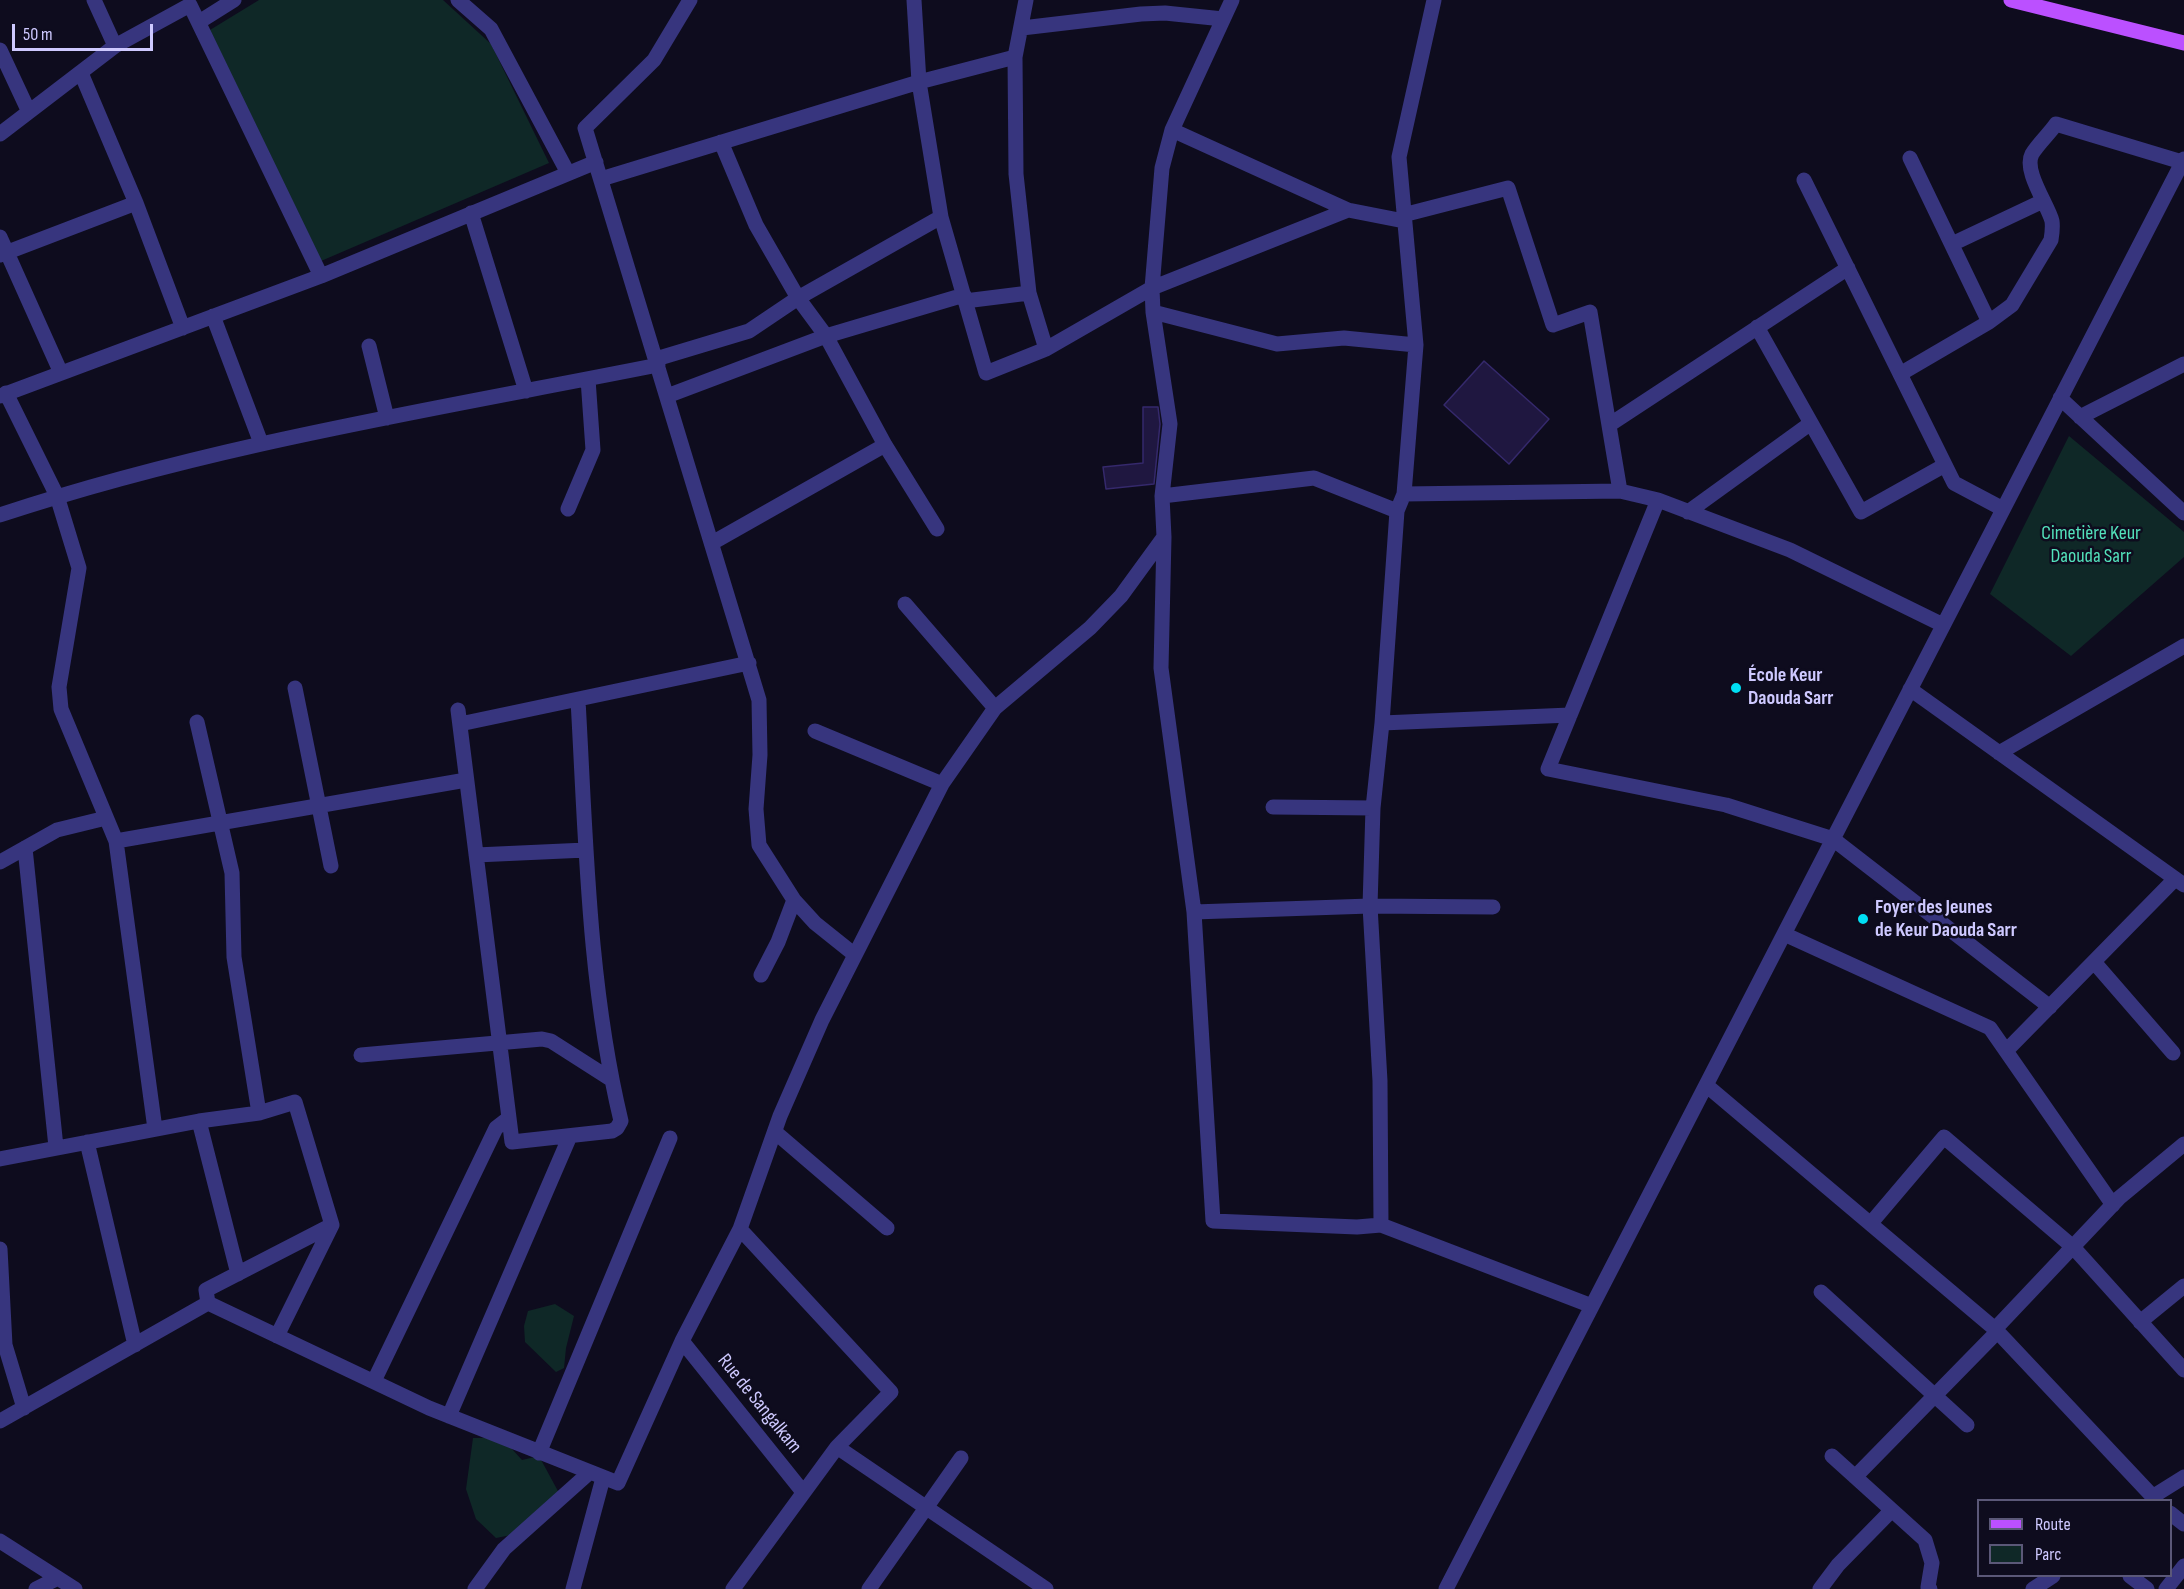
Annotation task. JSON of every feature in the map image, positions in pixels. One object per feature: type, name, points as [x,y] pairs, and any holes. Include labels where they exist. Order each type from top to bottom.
[{"type":"main road","points":[[2010,0],[2184,43]]},
{"type":"street","points":[[94,0],[115,46]]},
{"type":"street","points":[[458,0],[491,29],[568,173]]},
{"type":"street","points":[[914,0],[919,82],[941,217],[986,373],[1046,349],[1152,288],[1348,210]]},
{"type":"street","points":[[1026,0],[1015,57],[1016,174],[1029,293],[1046,349]]},
{"type":"street","points":[[1232,0],[1172,130],[1162,168],[1152,288],[1153,312],[1170,424],[1162,496],[1164,537],[1161,668],[1194,912],[1213,1221],[1357,1227],[1381,1225],[1592,1306]]},
{"type":"street","points":[[1381,1225],[1380,1081],[1370,906],[1374,808],[1397,511],[1404,494],[1416,345],[1399,157],[1434,0]]},
{"type":"street","points":[[686,2],[654,60],[585,128],[759,700],[760,756],[756,809],[759,845],[795,900],[815,923],[855,955]]},
{"type":"street","points":[[199,22],[224,3]]},
{"type":"street","points":[[0,134],[115,46],[190,5],[321,276]]},
{"type":"street","points":[[1022,28],[1141,14],[1165,13],[1223,18]]},
{"type":"street","points":[[0,50],[29,112]]},
{"type":"street","points":[[601,179],[919,82],[1015,57]]},
{"type":"street","points":[[81,73],[136,203],[183,328]]},
{"type":"street","points":[[1446,1589],[2183,160],[2056,124],[2032,154],[2030,162],[2051,219],[2053,229],[2051,240],[2012,305],[1989,322],[1900,374]]},
{"type":"street","points":[[1172,130],[1348,210],[1403,218],[1508,188],[1553,325],[1590,312],[1620,491]]},
{"type":"street","points":[[721,142],[756,225],[798,298],[826,336],[885,445],[937,529]]},
{"type":"street","points":[[1910,158],[1989,322]]},
{"type":"street","points":[[155,1129],[116,841],[61,709],[59,687],[79,568],[57,496],[3,395],[321,276],[596,162]]},
{"type":"street","points":[[1804,180],[1954,483],[2003,509]]},
{"type":"street","points":[[1952,244],[2043,201]]},
{"type":"street","points":[[4,253],[136,203]]},
{"type":"street","points":[[471,213],[526,392]]},
{"type":"street","points":[[0,515],[57,496],[261,443],[526,392],[657,362],[749,331],[798,298],[941,217]]},
{"type":"street","points":[[0,237],[4,253],[61,373]]},
{"type":"street","points":[[1609,425],[1848,268]]},
{"type":"street","points":[[667,396],[826,336],[965,298],[1029,293]]},
{"type":"street","points":[[1153,312],[1277,344],[1344,338],[1416,345]]},
{"type":"street","points":[[213,316],[261,443]]},
{"type":"street","points":[[1757,327],[1861,512],[1945,465]]},
{"type":"street","points":[[369,345],[387,418]]},
{"type":"street","points":[[2080,417],[2184,364]]},
{"type":"street","points":[[568,509],[593,450],[588,379]]},
{"type":"street","points":[[2060,399],[2184,513]]},
{"type":"street","points":[[1688,512],[1811,423]]},
{"type":"street","points":[[712,543],[885,445]]},
{"type":"street","points":[[1162,496],[1314,478],[1397,511]]},
{"type":"street","points":[[1404,494],[1620,491],[1658,500],[1790,550],[1943,625]]},
{"type":"street","points":[[1658,500],[1548,769],[1726,805],[1833,839],[2049,1007]]},
{"type":"street","points":[[208,1303],[449,1416],[618,1483],[682,1341],[740,1229],[775,1132],[822,1020],[942,784],[994,708],[1090,628],[1121,596],[1164,537]]},
{"type":"street","points":[[905,604],[994,708]]},
{"type":"street","points":[[1999,753],[2184,646]]},
{"type":"street","points":[[578,700],[591,929],[612,1080],[621,1121],[612,1131],[512,1142],[459,717],[578,700],[749,663]]},
{"type":"street","points":[[295,688],[331,866]]},
{"type":"street","points":[[1910,689],[2179,882],[2094,962],[2006,1051]]},
{"type":"street","points":[[1382,723],[1570,715]]},
{"type":"street","points":[[197,722],[232,873],[234,957],[259,1113]]},
{"type":"street","points":[[815,731],[942,784]]},
{"type":"street","points":[[116,841],[466,780]]},
{"type":"street","points":[[1273,807],[1374,808]]},
{"type":"street","points":[[0,862],[57,830],[106,818]]},
{"type":"street","points":[[25,848],[56,1148]]},
{"type":"street","points":[[476,855],[586,850]]},
{"type":"street","points":[[761,975],[778,942],[795,900]]},
{"type":"street","points":[[1194,912],[1370,906],[1493,907]]},
{"type":"street","points":[[1784,934],[1990,1028],[2113,1204]]},
{"type":"street","points":[[2094,962],[2173,1053]]},
{"type":"street","points":[[361,1055],[547,1040],[612,1080]]},
{"type":"street","points":[[1706,1085],[1997,1330],[2154,1499],[2184,1477]]},
{"type":"street","points":[[0,1159],[199,1121],[259,1113],[295,1102],[332,1225],[277,1336]]},
{"type":"street","points":[[374,1382],[496,1128],[509,1118]]},
{"type":"street","points":[[199,1121],[238,1274]]},
{"type":"street","points":[[775,1132],[887,1228]]},
{"type":"street","points":[[449,1416],[570,1136]]},
{"type":"street","points":[[1870,1223],[1944,1137],[2073,1247],[2184,1370]]},
{"type":"street","points":[[539,1453],[670,1138]]},
{"type":"street","points":[[87,1142],[135,1345]]},
{"type":"street","points":[[1855,1477],[1997,1330],[2113,1204],[2184,1144]]},
{"type":"street","points":[[208,1303],[206,1290],[332,1225]]},
{"type":"street","points":[[733,1589],[837,1447],[891,1392],[740,1229]]},
{"type":"street","points":[[0,1251],[3,1346],[24,1408]]},
{"type":"street","points":[[2140,1322],[2184,1286]]},
{"type":"street","points":[[1821,1292],[1967,1425]]},
{"type":"street","points":[[0,1421],[208,1303]]},
{"type":"street","name":"Rue de Sangalkam","points":[[682,1341],[803,1492]]},
{"type":"street","points":[[837,1447],[1046,1589]]},
{"type":"street","points":[[1832,1456],[1925,1540],[1932,1563],[1928,1587],[1930,1589]]},
{"type":"street","points":[[869,1589],[961,1458]]},
{"type":"street","points":[[475,1589],[504,1549],[596,1475]]},
{"type":"street","points":[[573,1589],[596,1475]]},
{"type":"street","points":[[1820,1589],[1838,1565],[1891,1511]]},
{"type":"street","points":[[2172,1515],[2184,1524]]},
{"type":"street","points":[[0,1541],[75,1589]]},
{"type":"street","points":[[2166,1589],[2184,1566]]},
{"type":"street","points":[[2033,1589],[2050,1577]]},
{"type":"street","points":[[2132,1577],[2147,1589]]},
{"type":"street","points":[[36,1589],[58,1578]]},
{"type":"green space","points":[[259,0],[443,0],[491,44],[549,163],[321,261],[205,33]]},
{"type":"green space","name":"Cimetière Keur Daouda Sarr","points":[[2069,436],[2184,532],[2184,557],[2071,656],[1990,594]]},
{"type":"green space","points":[[555,1304],[574,1316],[566,1348],[564,1368],[556,1372],[525,1342],[524,1326],[528,1311]]},
{"type":"green space","points":[[473,1438],[502,1438],[522,1460],[539,1456],[559,1493],[516,1534],[496,1538],[476,1519],[466,1489]]},
{"type":"building","points":[[1484,361],[1549,419],[1509,464],[1444,405]]},
{"type":"building","points":[[1143,407],[1158,407],[1160,424],[1154,484],[1106,489],[1103,467],[1143,463]]},
{"type":"place","name":"École Keur Daouda Sarr","points":[[1736,688]]},
{"type":"place","name":"Foyer des Jeunes de Keur Daouda Sarr","points":[[1863,919]]}]
